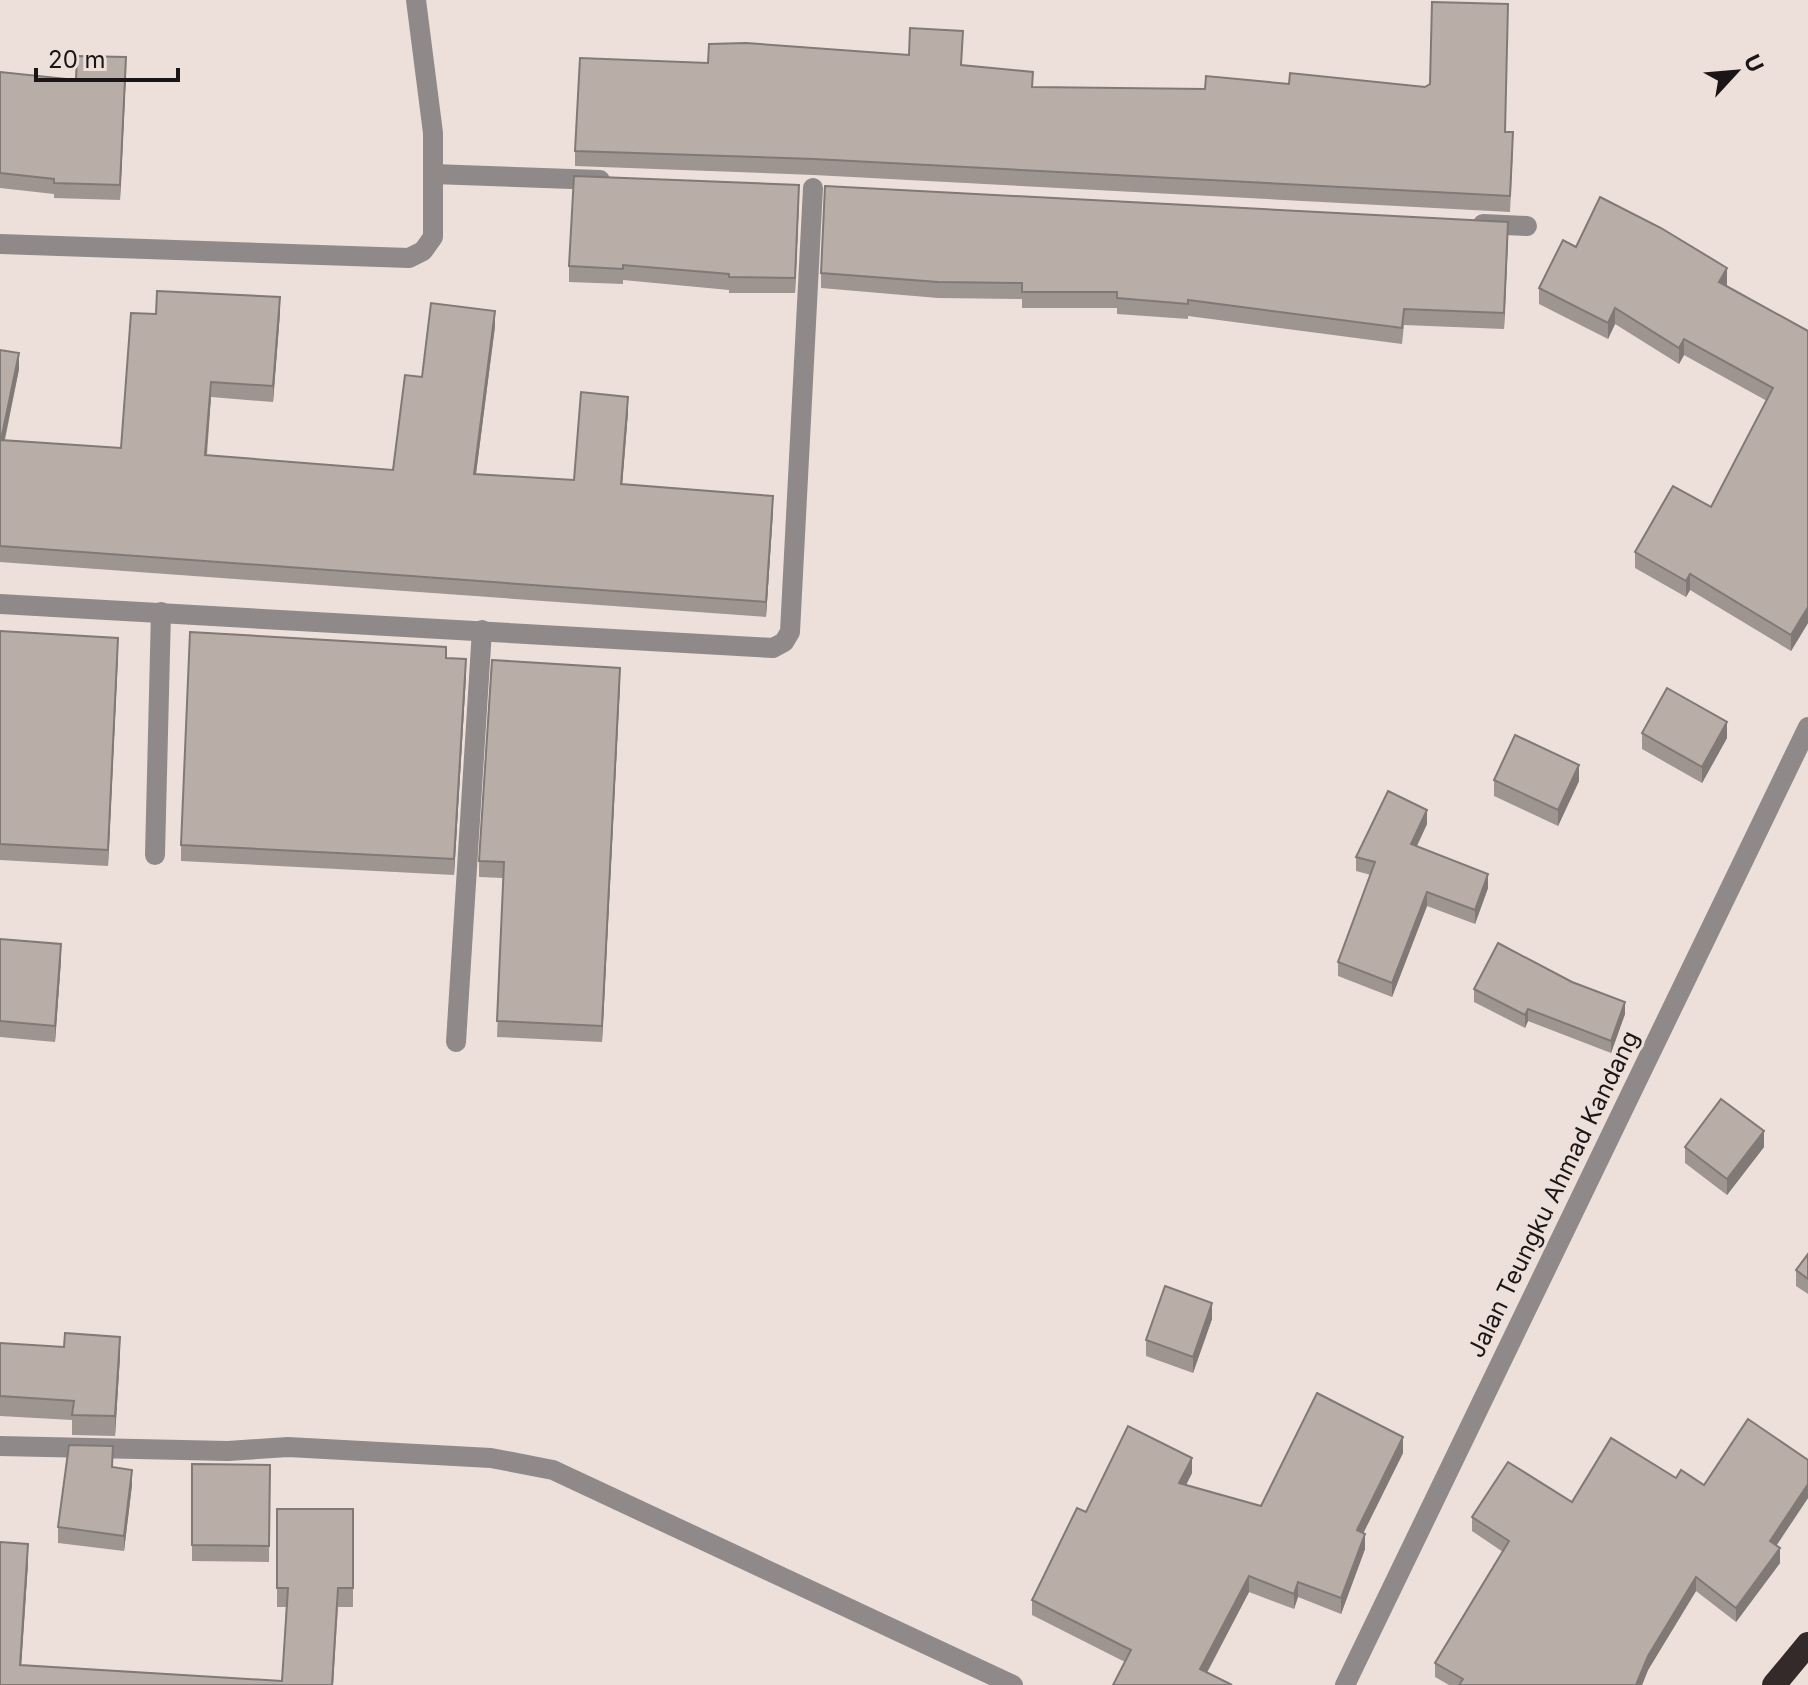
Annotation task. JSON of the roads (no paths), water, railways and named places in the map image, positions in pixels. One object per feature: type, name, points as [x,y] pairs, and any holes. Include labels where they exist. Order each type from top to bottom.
[{"type":"highway","points":[[1774,1685],[1808,1644]]},
{"type":"street","points":[[0,244],[409,258],[423,251],[433,237],[433,133],[416,0]]},
{"type":"street","points":[[433,174],[623,181]]},
{"type":"street","points":[[0,604],[773,648],[784,642],[790,632],[813,188]]},
{"type":"street","points":[[1463,223],[1527,226]]},
{"type":"street","points":[[155,855],[161,612]]},
{"type":"street","points":[[456,1042],[482,630]]},
{"type":"street","name":"Jalan Teungku Ahmad Kandang","points":[[1345,1685],[1808,727]]},
{"type":"street","points":[[0,1446],[228,1451],[288,1447],[491,1458],[553,1470],[1013,1685]]}]
